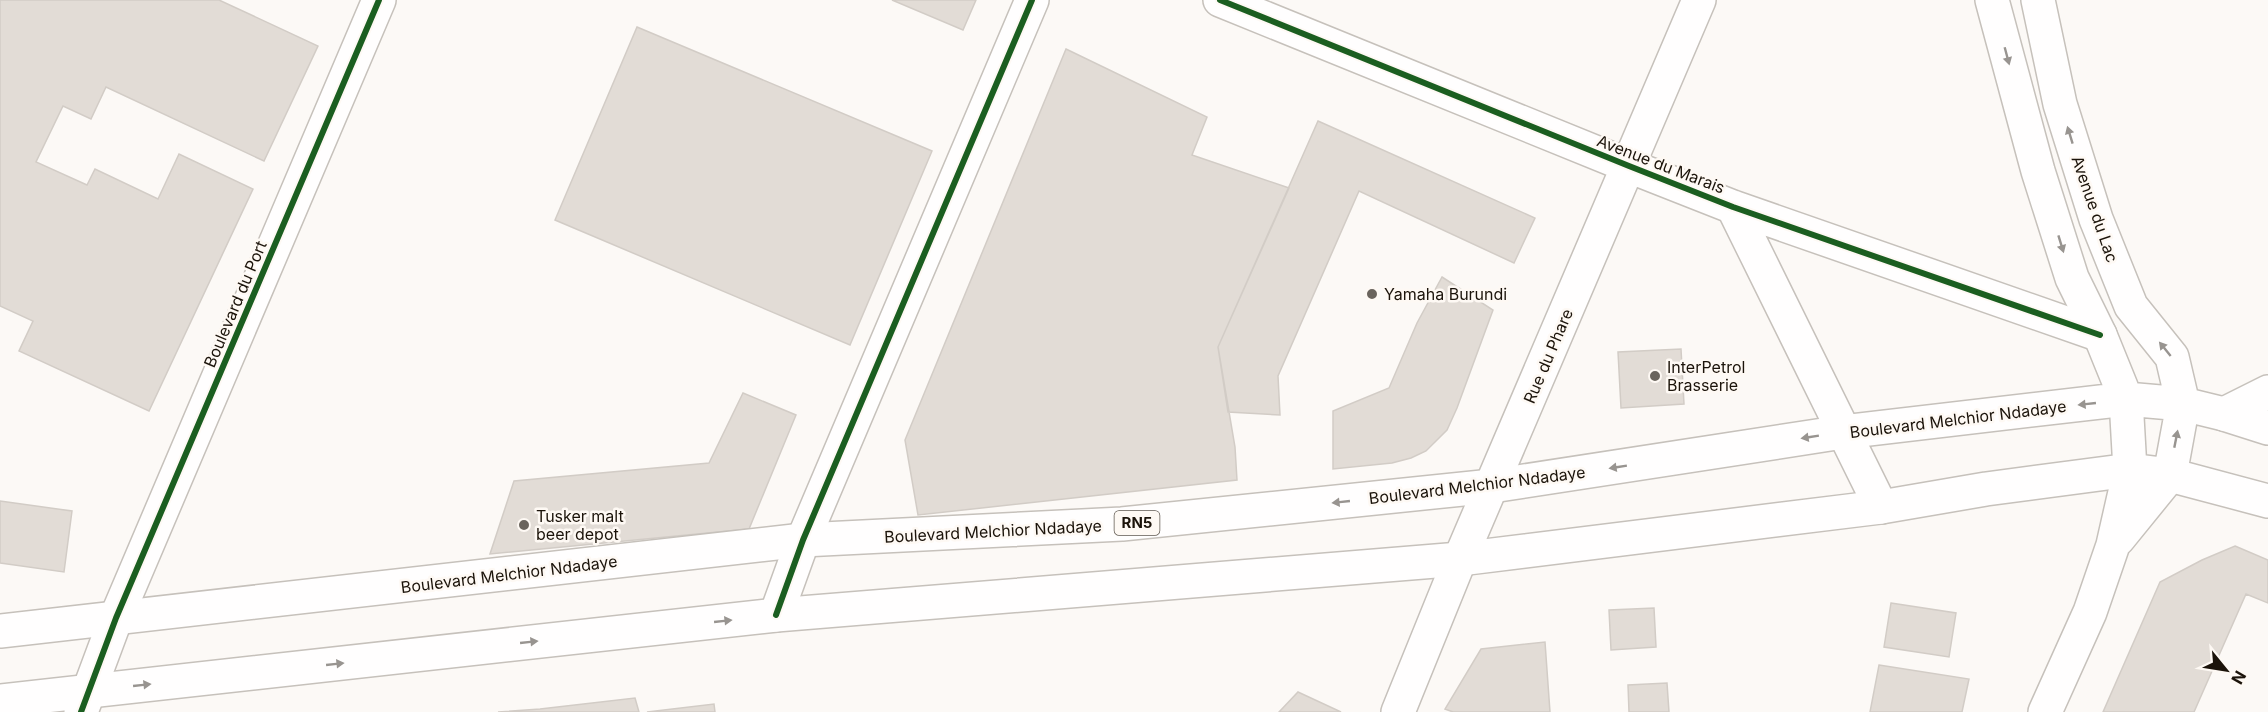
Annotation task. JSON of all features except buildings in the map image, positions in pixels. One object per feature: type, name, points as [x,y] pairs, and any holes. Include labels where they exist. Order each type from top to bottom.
[{"type":"main road","name":"Boulevard du Port","points":[[86,701],[116,618],[379,0]]},
{"type":"main road","points":[[776,615],[803,540],[1032,0]]},
{"type":"main road","name":"Avenue du Marais","points":[[1220,0],[1733,207],[2100,335]]},
{"type":"main road","name":"Rue du Phare","points":[[1398,712],[1460,560],[1699,0]]},
{"type":"main road","points":[[1992,0],[2038,171],[2068,267],[2100,335],[2126,399],[2130,470],[2113,545],[2090,612],[2045,712]]},
{"type":"main road","name":"Avenue du Lac","points":[[2038,0],[2060,104],[2096,219],[2131,306],[2172,357],[2183,404]]},
{"type":"main road","points":[[1733,207],[1881,507]]},
{"type":"main road","points":[[2224,414],[2268,392]]},
{"type":"main road","name":"Boulevard Melchior Ndadaye","points":[[0,631],[803,540],[1122,524],[1492,486],[1843,432],[2126,399],[2183,404],[2268,428]]},
{"type":"main road","points":[[2113,545],[2170,475],[2183,404]]},
{"type":"main road","points":[[0,701],[86,701],[776,615],[1460,560],[1881,507],[1986,489],[2130,470],[2170,475],[2268,501]]},
{"type":"cycle path","points":[[81,712],[116,618],[379,0]]},
{"type":"cycle path","points":[[776,615],[803,540],[1032,0]]},
{"type":"cycle path","points":[[1220,0],[1733,207],[2100,335]]},
{"type":"place","name":"Yamaha Burundi","points":[[1372,294]]},
{"type":"place","name":"InterPetrol Brasserie","points":[[1655,376]]},
{"type":"place","name":"Tusker malt beer depot","points":[[524,525]]}]
